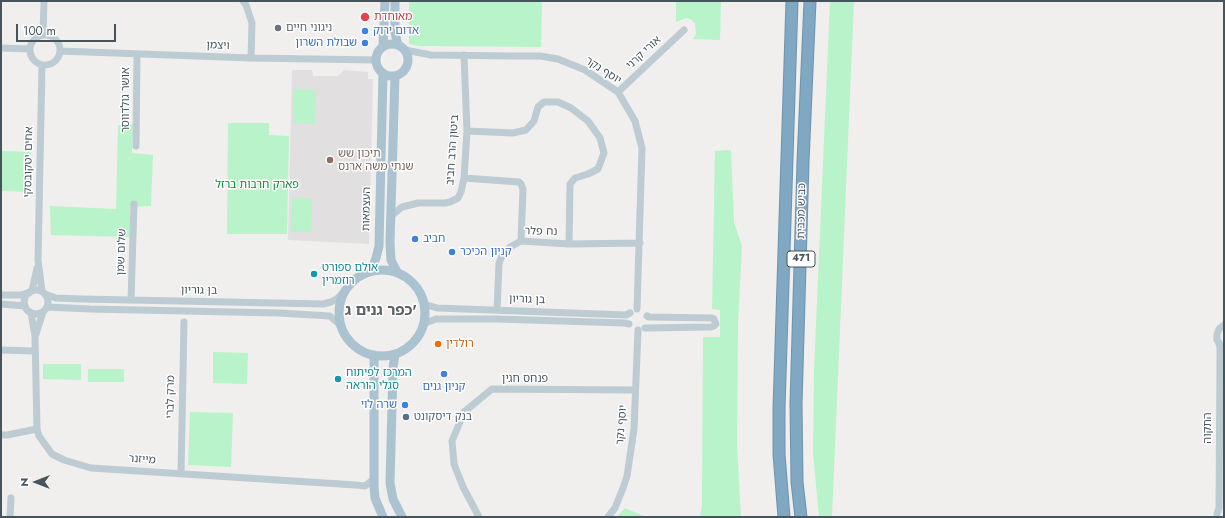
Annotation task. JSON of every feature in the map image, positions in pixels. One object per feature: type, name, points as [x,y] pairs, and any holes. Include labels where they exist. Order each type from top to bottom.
[{"type":"highway","name":"כביש מכבית","points":[[784,517],[779,454],[779,408],[792,1]]},
{"type":"highway","name":"כביש מכבית","points":[[801,517],[797,482],[796,404],[803,162],[810,1]]},
{"type":"main road","points":[[383,46],[393,44],[401,48],[407,54],[408,63],[403,71],[395,76],[383,73],[378,68],[376,60],[378,52],[383,46],[385,1]]},
{"type":"main road","points":[[395,1],[395,33],[401,48]]},
{"type":"main road","name":"העצמאות","points":[[370,271],[376,258],[378,246],[383,73]]},
{"type":"main road","points":[[395,76],[390,242],[391,260],[397,272]]},
{"type":"main road","points":[[384,270],[397,272],[409,280],[418,290],[424,304],[425,314],[418,337],[408,347],[388,356],[374,355],[363,352],[353,345],[341,326],[339,312],[341,299],[347,288],[358,278],[370,271],[384,270]]},
{"type":"main road","points":[[395,354],[393,368],[390,483],[393,499],[402,517]]},
{"type":"main road","points":[[374,355],[374,479],[375,494],[383,517]]},
{"type":"street","points":[[43,35],[44,1]]},
{"type":"street","points":[[243,1],[246,5],[252,23],[251,58]]},
{"type":"street","name":"אורי קרני","points":[[618,92],[684,30]]},
{"type":"street","points":[[43,35],[53,38],[59,46],[60,51],[55,61],[50,64],[42,65],[36,63],[33,59],[30,54],[30,49],[32,42],[36,38],[43,35]]},
{"type":"street","points":[[1,48],[30,49]]},
{"type":"street","name":"יוסף נקר","points":[[401,48],[431,55],[540,56],[558,58],[585,70],[618,92],[635,121],[642,148],[637,309]]},
{"type":"street","name":"ויצמן","points":[[60,51],[251,58],[376,60]]},
{"type":"street","name":"אושר גולדווסר","points":[[136,146],[137,54]]},
{"type":"street","name":"ביטון הרב חביב","points":[[391,216],[402,207],[418,203],[450,202],[458,198],[461,192],[464,178],[467,131],[464,55]]},
{"type":"street","name":"אחים יטקובסקי","points":[[42,65],[38,260],[44,293]]},
{"type":"street","points":[[467,131],[513,133],[526,130],[534,121],[538,107],[544,102],[558,102],[571,108],[588,121],[600,138],[604,153],[598,169],[575,178],[570,184],[569,244]]},
{"type":"street","points":[[464,178],[518,182],[521,184],[523,189],[521,241]]},
{"type":"street","name":"שלום שמן","points":[[131,300],[134,204]]},
{"type":"street","name":"נח פלר","points":[[497,310],[498,263],[503,254],[510,247],[521,241],[569,244],[640,243]]},
{"type":"street","name":"אחים יטקובסקי","points":[[30,292],[38,260]]},
{"type":"street","name":"בן גוריון","points":[[44,293],[56,298],[323,304],[338,298],[347,288]]},
{"type":"street","points":[[1,295],[21,295],[30,292],[38,290],[44,293],[48,300],[45,309],[37,314],[31,313],[25,306],[24,300],[30,292]]},
{"type":"street","points":[[1,304],[25,306]]},
{"type":"street","name":"בן גוריון","points":[[424,304],[437,308],[626,315],[630,313]]},
{"type":"street","name":"בן גוריון","points":[[45,309],[279,313],[330,316],[341,326]]},
{"type":"street","name":"מייזנר","points":[[35,336],[45,309]]},
{"type":"street","points":[[645,328],[648,322],[647,316],[643,311],[637,309],[630,313],[628,318],[629,324],[632,328],[638,330],[645,328],[711,327],[716,324],[714,318],[647,316]]},
{"type":"street","name":"מייזנר","points":[[31,313],[35,336],[37,429],[39,436],[52,454],[64,460],[90,468],[365,486],[374,479]]},
{"type":"street","name":"בן גוריון","points":[[423,324],[436,318],[497,318],[629,324]]},
{"type":"street","name":"מרק לברי","points":[[181,473],[184,322]]},
{"type":"street","name":"התקוה","points":[[1218,514],[1220,347],[1216,334],[1223,325]]},
{"type":"street","name":"יוסף נקר","points":[[608,517],[615,508],[627,476],[634,429],[638,330]]},
{"type":"street","points":[[1218,341],[1224,347]]},
{"type":"street","points":[[1,350],[35,351]]},
{"type":"street","name":"פנחס חגין","points":[[479,517],[463,487],[454,464],[452,441],[464,412],[492,389],[635,390]]},
{"type":"street","points":[[1,435],[37,429]]},
{"type":"street","name":"מייזנר","points":[[356,485],[375,494]]},
{"type":"street","points":[[10,517],[11,498]]},
{"type":"shaded area","name":"תיכון שש שנתי משה ארנס","points":[[292,70],[312,70],[313,76],[338,76],[344,70],[368,72],[368,79],[373,79],[369,244],[288,240]]},
{"type":"green space","points":[[409,1],[542,1],[541,47],[419,46],[409,44]]},
{"type":"green space","points":[[676,1],[721,1],[720,40],[693,39],[696,34],[695,23],[686,18],[676,22]]},
{"type":"green space","points":[[830,1],[854,1],[832,517],[819,517],[813,452],[814,371]]},
{"type":"green space","points":[[294,89],[316,90],[315,124],[293,123]]},
{"type":"green space","name":"פארק חרבות ברזל","points":[[228,123],[269,123],[269,135],[289,136],[287,234],[227,234]]},
{"type":"green space","points":[[133,124],[132,153],[153,155],[151,206],[130,207],[130,237],[51,235],[50,206],[116,209],[118,125]]},
{"type":"green space","points":[[731,150],[734,222],[742,246],[738,323],[737,445],[741,517],[700,517],[702,505],[703,337],[720,337],[720,310],[712,309],[715,151]]},
{"type":"green space","points":[[1,151],[31,152],[31,192],[1,191]]},
{"type":"green space","points":[[292,198],[312,199],[311,232],[291,232]]},
{"type":"green space","points":[[213,352],[248,353],[247,384],[213,383]]},
{"type":"green space","points":[[43,364],[81,364],[81,380],[43,379]]},
{"type":"green space","points":[[88,369],[124,369],[124,382],[88,382]]},
{"type":"green space","points":[[190,412],[233,413],[231,467],[188,465]]},
{"type":"green space","points":[[625,508],[646,517],[617,517]]},
{"type":"place","name":"מאוחדת","points":[[365,17]]},
{"type":"place","name":"ניגוני חיים","points":[[278,28]]},
{"type":"place","name":"אדום ירוק","points":[[365,31]]},
{"type":"place","name":"שבולת השרון","points":[[365,43]]},
{"type":"place","name":"תיכון שש שנתי משה ארנס","points":[[330,160]]},
{"type":"place","name":"חביב","points":[[415,239]]},
{"type":"place","name":"קניון הכיכר","points":[[452,252]]},
{"type":"place","name":"אולם ספורט רוזמרין","points":[[314,274]]},
{"type":"place","name":"רולדין","points":[[438,344]]},
{"type":"place","name":"קניון גנים","points":[[444,374]]},
{"type":"place","name":"המרכז לפיתוח סגלי הוראה","points":[[338,379]]},
{"type":"place","name":"שרה לוי","points":[[405,405]]},
{"type":"place","name":"בנק דיסקונט","points":[[406,417]]},
{"type":"district","name":"כפר גנים ג'","points":[[381,311]]}]
